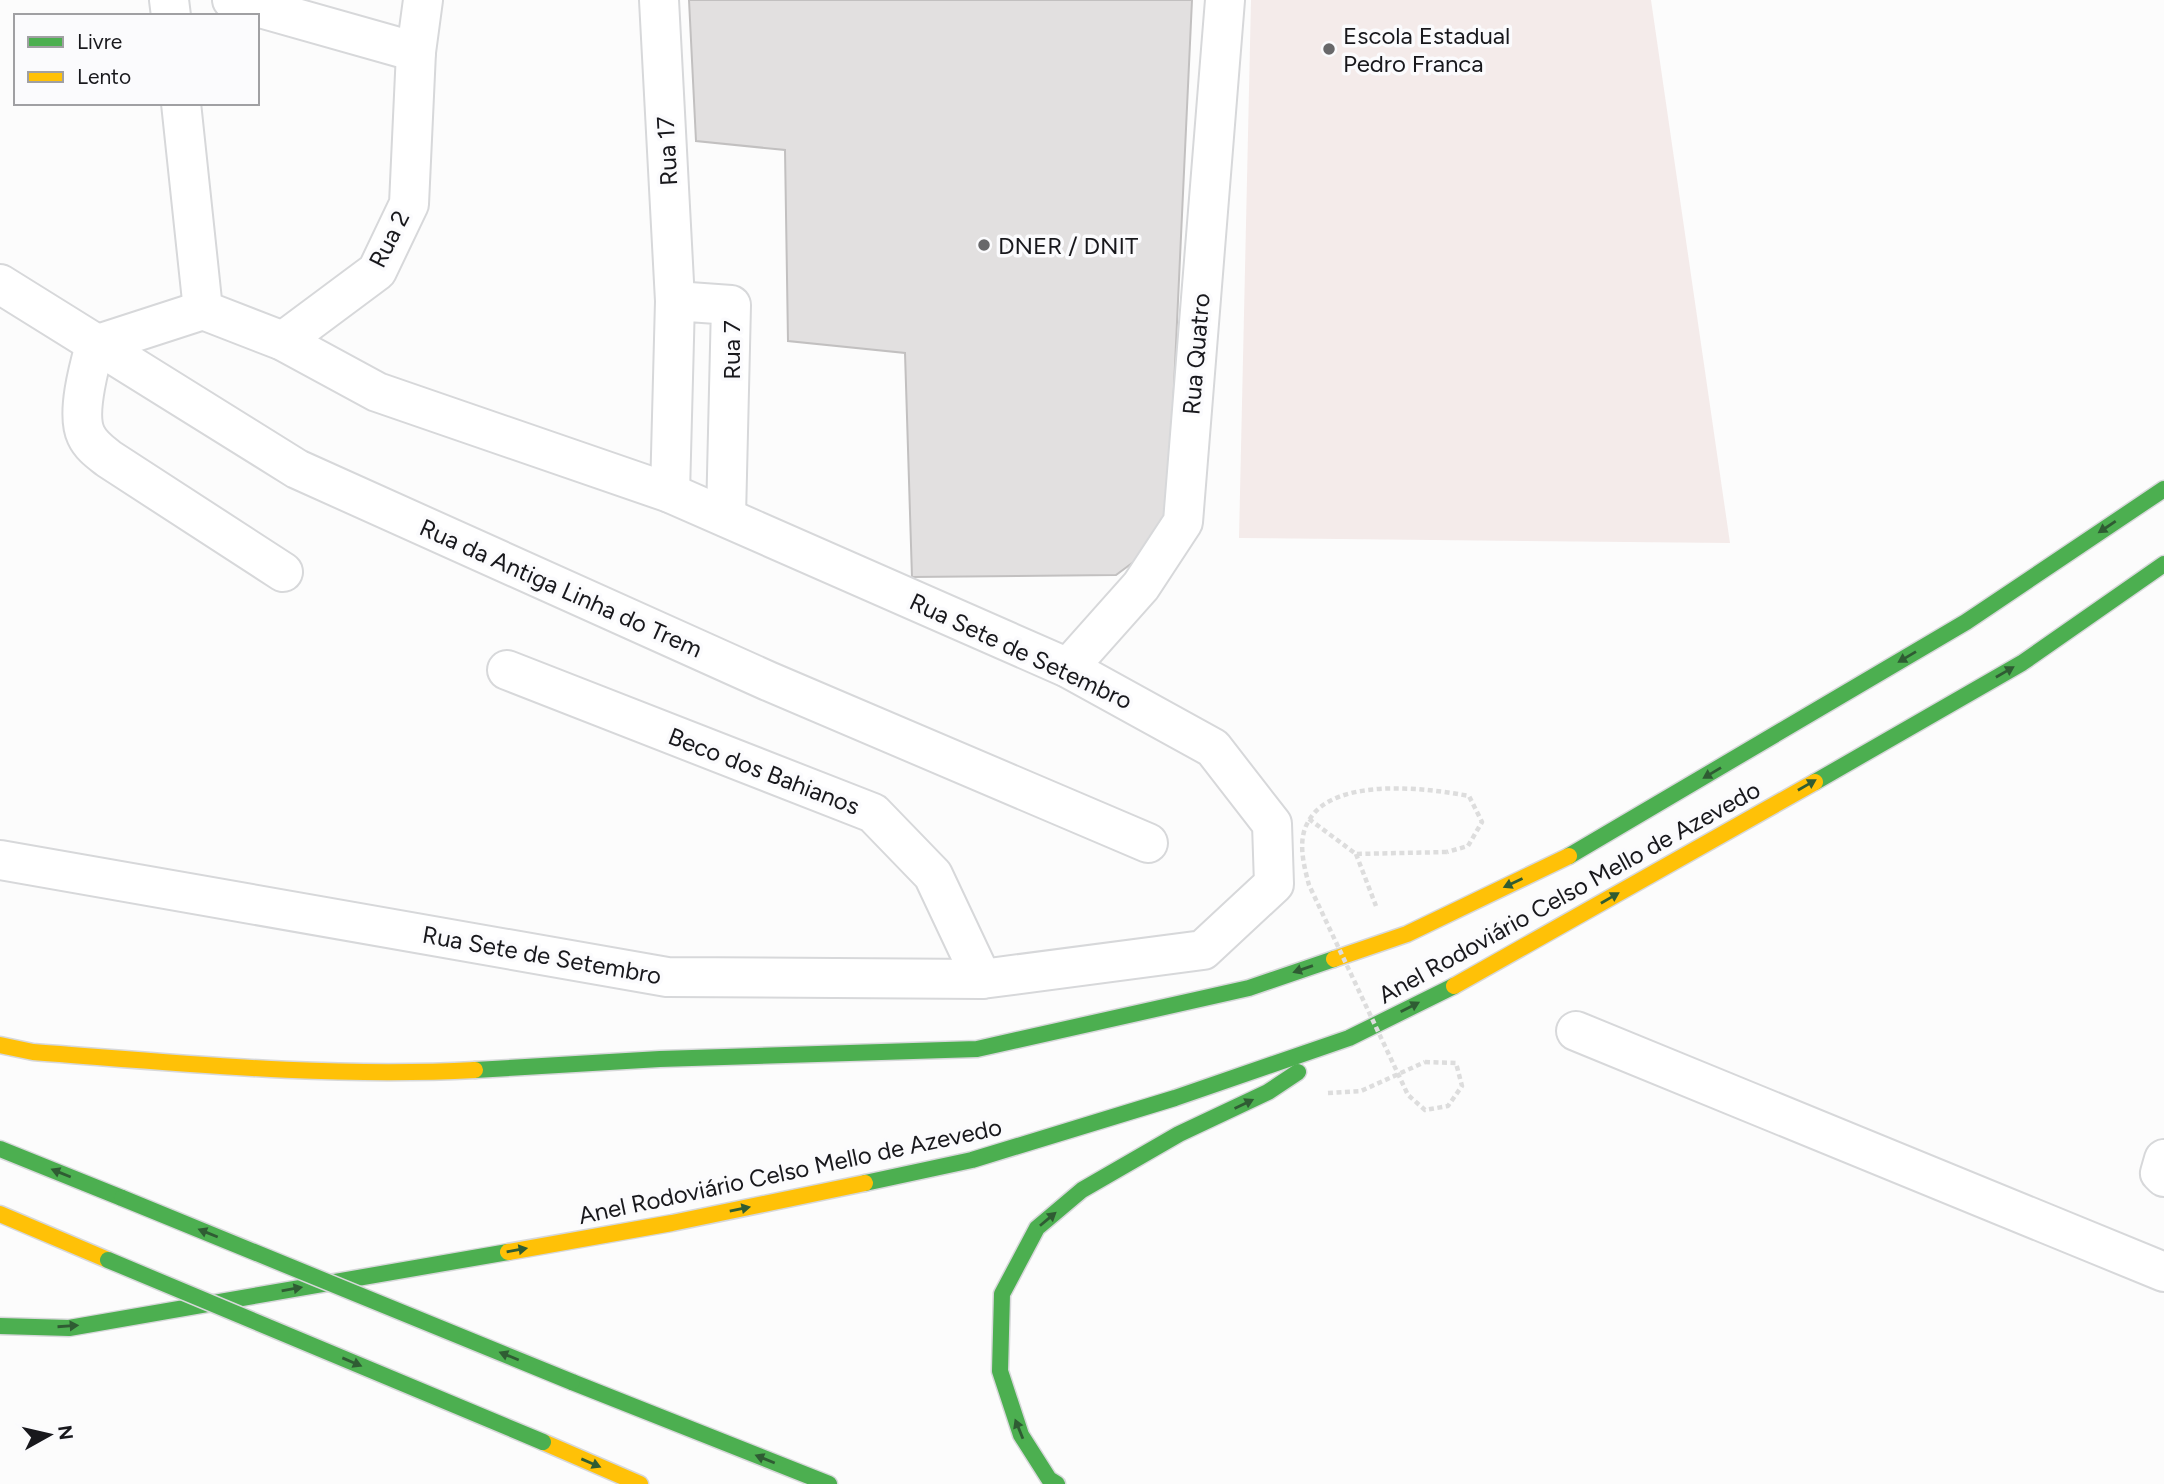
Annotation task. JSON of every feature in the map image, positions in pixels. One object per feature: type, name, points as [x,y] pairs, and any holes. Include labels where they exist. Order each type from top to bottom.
[{"type":"highway","name":"Anel Rodoviário Celso Mello de Azevedo","points":[[0,1045],[33,1052],[229,1066],[416,1073],[660,1059],[977,1049],[1249,988],[1390,939],[1577,852],[1966,622],[2164,489]]},
{"type":"highway","name":"Anel Rodoviário Celso Mello de Azevedo","points":[[0,1326],[69,1328],[672,1223],[959,1163],[1175,1098],[1349,1038],[1484,971],[2022,663],[2164,564]]},
{"type":"highway","points":[[1057,1484],[1049,1479],[1021,1435],[999,1371],[1002,1294],[1037,1228],[1082,1190],[1179,1135],[1268,1092],[1349,1038]]},
{"type":"highway","points":[[0,1149],[829,1484]]},
{"type":"highway","points":[[0,1214],[640,1484]]},
{"type":"street","points":[[232,0],[416,52],[423,0]]},
{"type":"street","name":"Rua 17","points":[[659,0],[675,302]]},
{"type":"street","name":"Rua Quatro","points":[[1068,668],[1141,586],[1183,522],[1225,0]]},
{"type":"street","name":"Rua 2","points":[[284,341],[377,271],[408,204],[416,52]]},
{"type":"street","points":[[180,105],[203,310],[95,345],[87,375],[83,420],[85,433],[94,447],[283,572]]},
{"type":"street","name":"Rua da Antiga Linha do Trem","points":[[0,284],[297,470],[768,681],[1148,843]]},
{"type":"street","points":[[670,493],[675,302]]},
{"type":"street","name":"Rua 7","points":[[675,302],[731,305],[726,517]]},
{"type":"street","name":"Rua Sete de Setembro","points":[[0,860],[667,977],[982,979],[1203,950],[1274,884],[1272,824],[1213,748],[1068,668],[670,493],[377,392],[284,341],[203,310]]},
{"type":"street","name":"Beco dos Bahianos","points":[[507,670],[873,813],[933,874],[982,979]]},
{"type":"street","points":[[1576,1031],[2164,1272]]},
{"type":"path","points":[[1268,1092],[1295,1094],[1361,1091],[1425,1062],[1456,1063],[1462,1086],[1448,1106],[1425,1110],[1408,1095],[1309,885],[1301,858],[1307,823],[1323,803],[1352,792],[1424,788],[1469,796],[1482,822],[1468,846],[1447,852],[1356,854]]},
{"type":"path","points":[[1305,815],[1356,854],[1390,939]]},
{"type":"shaded area","points":[[1251,0],[1651,0],[1730,543],[1239,538]]},
{"type":"building","name":"DNER / DNIT","points":[[689,0],[1192,0],[1167,537],[1116,575],[912,577],[905,353],[788,341],[785,150],[696,141]]},
{"type":"traffic: fast","points":[[1569,856],[1966,622],[2164,489]]},
{"type":"traffic: fast","points":[[1815,782],[2022,663],[2164,564]]},
{"type":"traffic: fast","points":[[475,1070],[660,1059],[977,1049],[1249,988],[1334,959]]},
{"type":"traffic: fast","points":[[865,1183],[972,1160],[1175,1098],[1349,1038],[1454,986]]},
{"type":"traffic: fast","points":[[1057,1484],[1049,1479],[1021,1435],[1000,1371],[1002,1294],[1037,1228],[1082,1190],[1179,1134],[1268,1092],[1298,1072]]},
{"type":"traffic: fast","points":[[0,1149],[122,1198]]},
{"type":"traffic: fast","points":[[122,1198],[572,1382]]},
{"type":"traffic: fast","points":[[0,1326],[69,1328],[508,1252]]},
{"type":"traffic: fast","points":[[108,1260],[543,1442]]},
{"type":"traffic: fast","points":[[572,1382],[829,1484]]},
{"type":"traffic: slow","points":[[1454,986],[1815,782]]},
{"type":"traffic: slow","points":[[1334,959],[1407,934],[1569,856]]},
{"type":"traffic: slow","points":[[0,1045],[33,1052],[309,1071],[475,1070]]},
{"type":"traffic: slow","points":[[508,1252],[672,1223],[865,1183]]},
{"type":"traffic: slow","points":[[0,1214],[108,1260]]},
{"type":"traffic: slow","points":[[543,1442],[640,1484]]},
{"type":"place","name":"Escola Estadual Pedro Franca","points":[[1329,49]]},
{"type":"place","name":"DNER / DNIT","points":[[984,245]]}]
